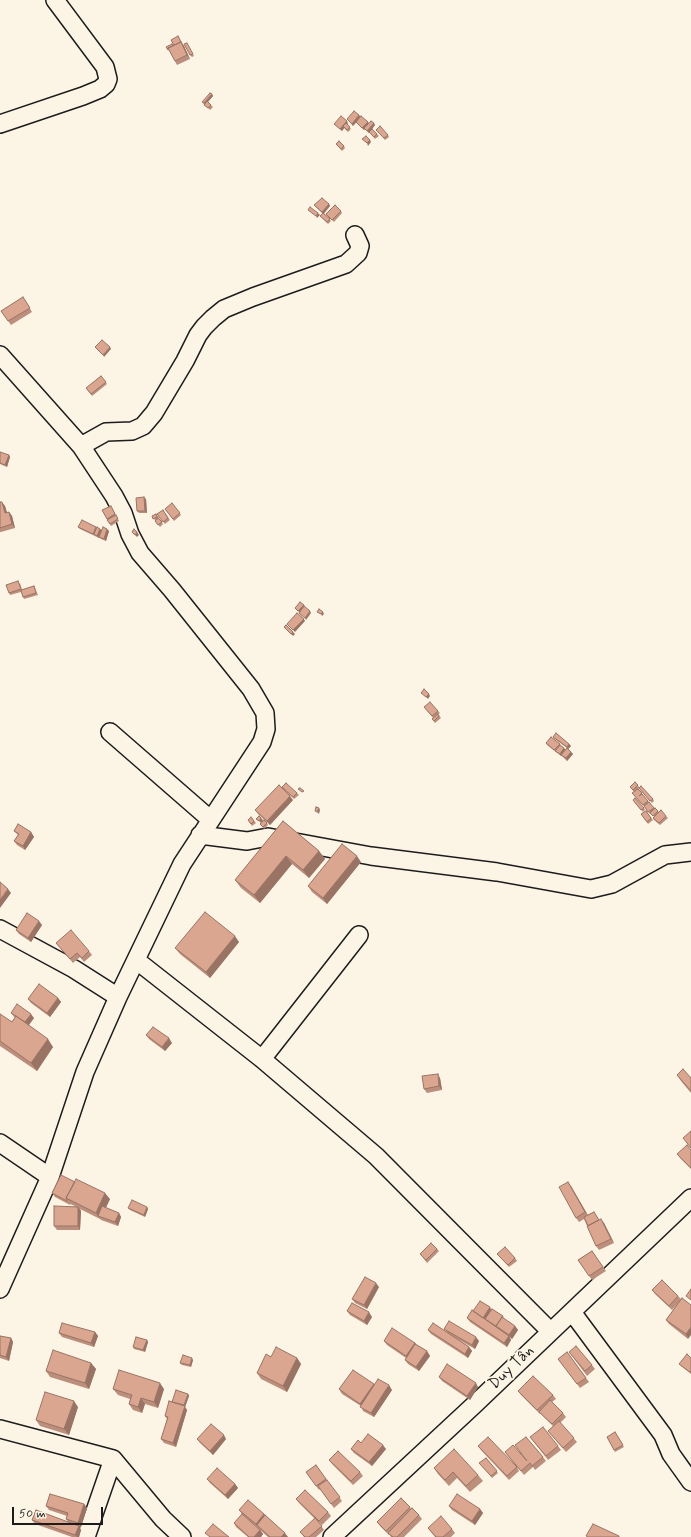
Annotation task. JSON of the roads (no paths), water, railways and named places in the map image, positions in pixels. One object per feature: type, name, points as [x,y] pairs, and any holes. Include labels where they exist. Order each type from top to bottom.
[{"type":"street","points":[[0,124],[83,96],[106,84],[108,79],[105,67],[55,0]]},
{"type":"street","points":[[81,446],[106,432],[132,431],[143,426],[158,406],[198,335],[213,318],[224,310],[253,297],[346,264],[358,254],[360,246],[355,235]]},
{"type":"street","points":[[0,355],[81,446],[114,496],[123,513],[130,534],[140,553],[251,689],[265,713],[266,729],[262,742],[182,864],[118,997],[85,1072],[50,1177],[0,1289]]},
{"type":"street","points":[[110,732],[211,820]]},
{"type":"street","points":[[200,835],[247,841],[268,837],[371,856],[497,872],[591,889],[612,884],[665,855],[691,852]]},
{"type":"street","points":[[0,929],[74,969],[118,997]]},
{"type":"street","points":[[262,1059],[359,935]]},
{"type":"street","points":[[136,960],[262,1059],[376,1156],[550,1331]]},
{"type":"street","points":[[0,1143],[50,1177]]},
{"type":"street","name":"Duy Tân","points":[[332,1537],[473,1406],[691,1198]]},
{"type":"street","points":[[572,1312],[664,1435],[671,1454],[691,1482]]},
{"type":"street","points":[[0,1429],[113,1460],[163,1519],[182,1537]]},
{"type":"street","points":[[86,1537],[113,1460]]}]
